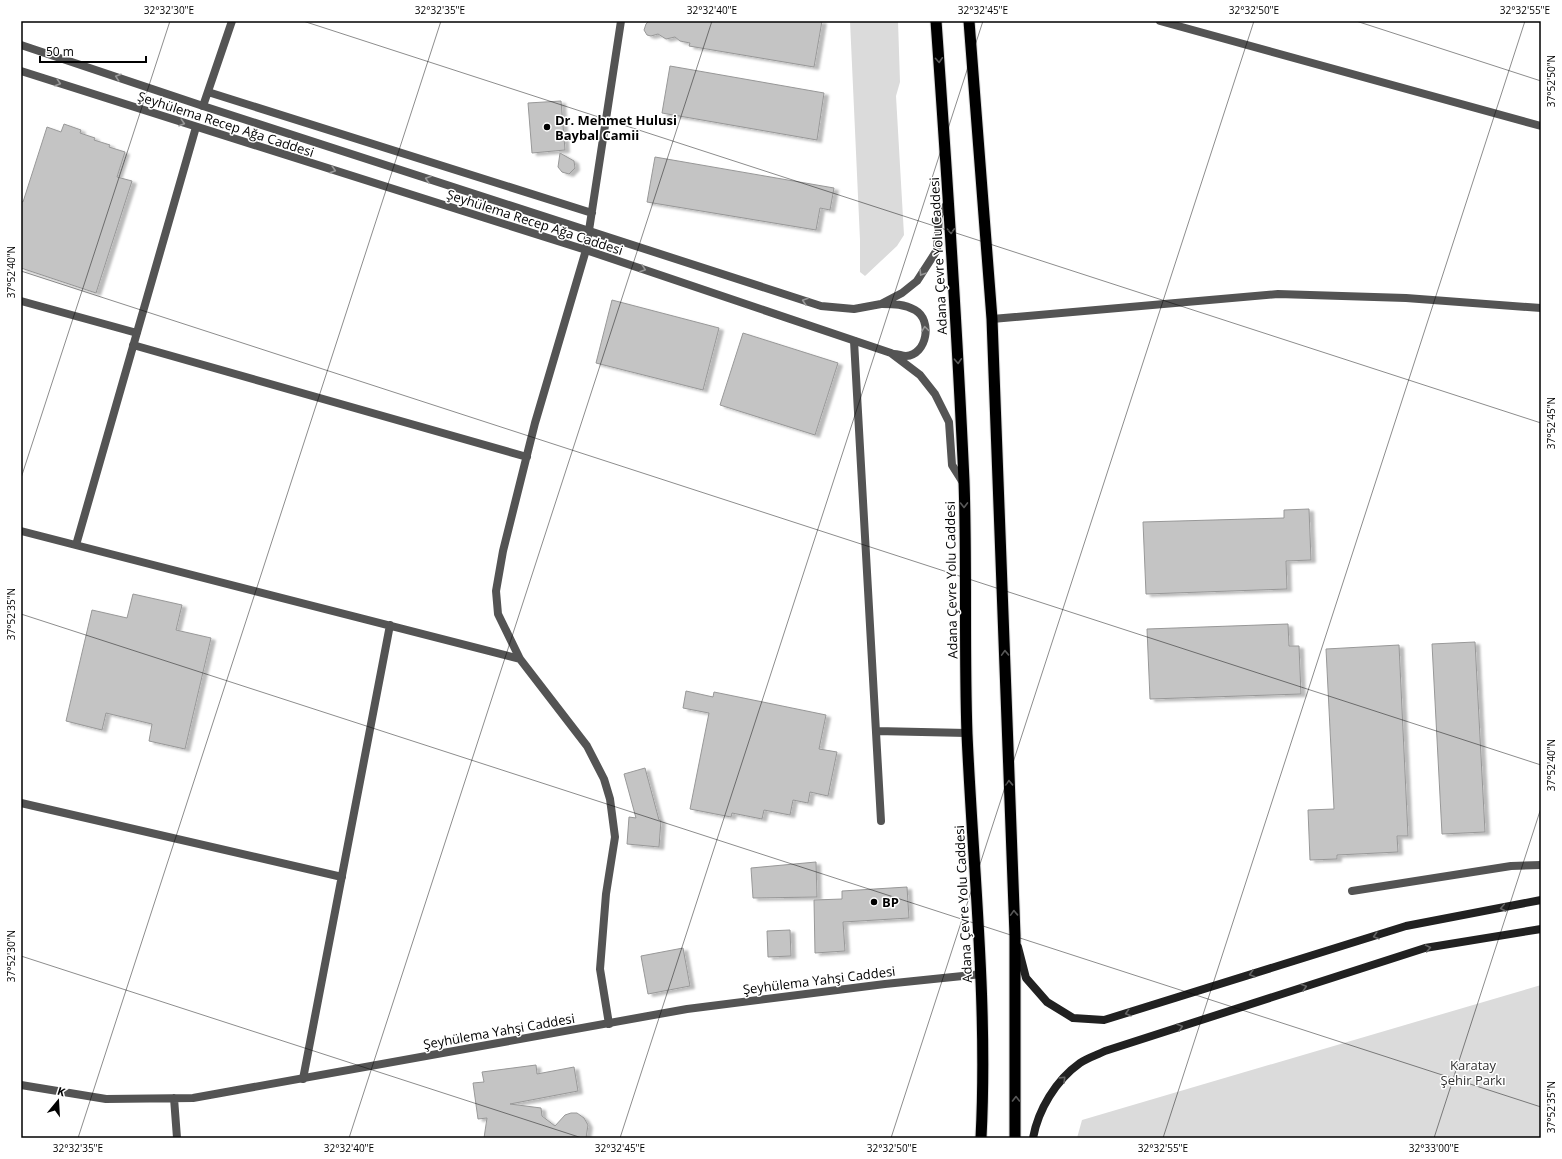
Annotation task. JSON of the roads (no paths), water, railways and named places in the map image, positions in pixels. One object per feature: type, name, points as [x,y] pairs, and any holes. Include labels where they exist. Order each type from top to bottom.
[{"type":"highway","name":"Adana Çevre Yolu Caddesi","points":[[936,21],[949,200],[964,484],[967,733],[982,974],[984,1090],[981,1138]]},
{"type":"highway","points":[[969,21],[992,319],[1015,935],[1015,1138]]},
{"type":"main road","points":[[1015,935],[1026,978],[1047,1002],[1073,1018],[1104,1020],[1406,926],[1541,900]]},
{"type":"main road","points":[[1033,1138],[1036,1124],[1054,1088],[1080,1063],[1105,1051],[1425,948],[1541,929]]},
{"type":"street","points":[[203,106],[232,21]]},
{"type":"street","points":[[609,1024],[600,969],[606,894],[615,837],[610,799],[604,779],[587,746],[520,659],[498,614],[496,591],[504,551],[527,457],[590,232],[621,21]]},
{"type":"street","points":[[1160,21],[1541,126]]},
{"type":"street","name":"Şeyhülema Recep Ağa Caddesi","points":[[21,44],[203,106],[821,306],[854,309],[881,304],[902,293],[917,281],[937,250],[939,215],[949,200]]},
{"type":"street","name":"Şeyhülema Recep Ağa Caddesi","points":[[21,71],[586,250],[891,353],[920,376],[935,394],[949,422],[952,465],[964,484]]},
{"type":"street","points":[[208,92],[592,213]]},
{"type":"street","points":[[76,545],[196,127]]},
{"type":"street","points":[[992,319],[1278,294],[1406,298],[1541,308]]},
{"type":"street","points":[[21,301],[137,333]]},
{"type":"street","points":[[881,304],[900,304],[917,311],[926,326],[925,340],[917,352],[906,356],[891,353]]},
{"type":"street","points":[[854,341],[881,821]]},
{"type":"street","points":[[133,345],[527,457]]},
{"type":"street","points":[[21,531],[520,659]]},
{"type":"street","points":[[303,1079],[390,625]]},
{"type":"street","points":[[876,731],[967,733]]},
{"type":"street","points":[[21,803],[342,877]]},
{"type":"street","points":[[1352,891],[1511,866],[1541,865]]},
{"type":"street","name":"Şeyhülema Yahşi Caddesi","points":[[21,1085],[106,1099],[193,1098],[687,1009],[885,984],[982,974]]},
{"type":"street","points":[[174,1098],[177,1138]]},
{"type":"place","name":"Dr. Mehmet Hulusi Baybal Camii","points":[[547,127]]},
{"type":"place","name":"BP","points":[[874,902]]},
{"type":"park label","name":"Karatay Şehir Parkı","points":[[1473,1072]]}]
